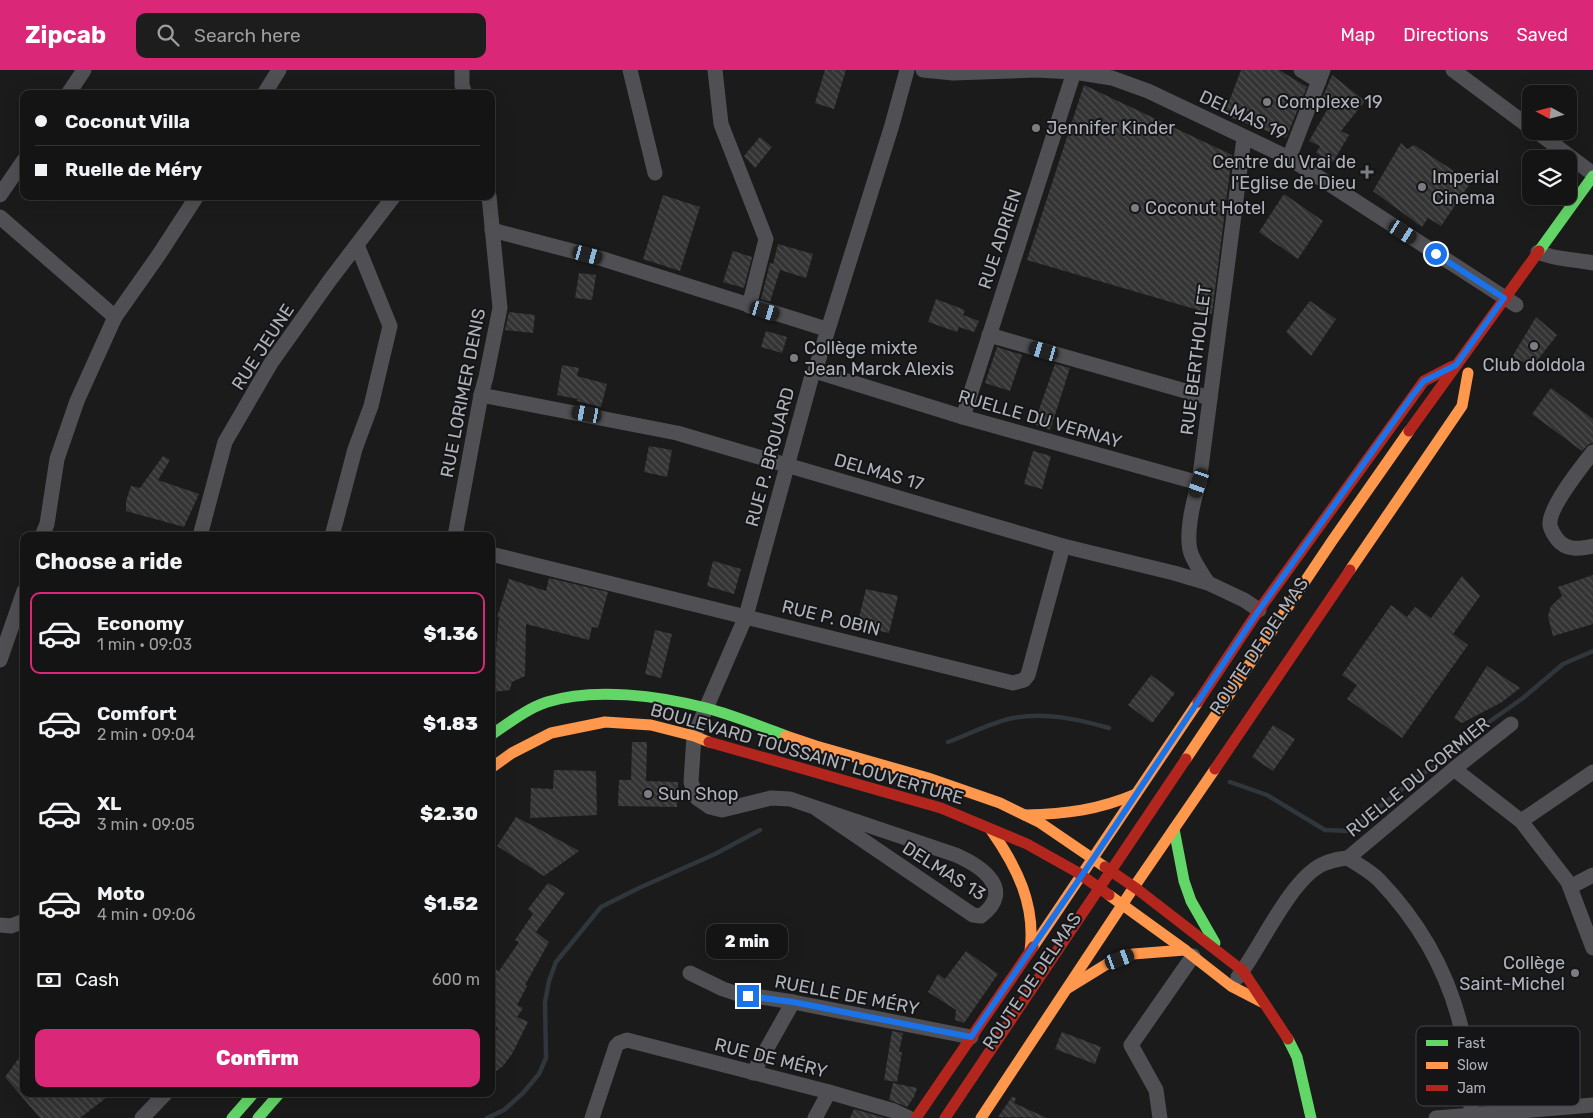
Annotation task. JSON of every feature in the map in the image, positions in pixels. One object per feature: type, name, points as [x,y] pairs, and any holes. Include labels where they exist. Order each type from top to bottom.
[{"type":"main road","name":"ROUTE DE DELMAS","points":[[945,1118],[1279,620],[1456,365],[1513,303],[1547,256],[1593,175]]},
{"type":"main road","points":[[916,1118],[1093,859],[1259,610],[1424,381],[1456,365]]},
{"type":"main road","points":[[980,1118],[1068,988],[1127,907],[1134,887],[1462,406],[1470,369],[1451,398]]},
{"type":"main road","name":"BOULEVARD TOUSSAINT LOUVERTURE","points":[[495,731],[523,713],[548,702],[587,694],[630,694],[707,708],[816,746],[928,778],[1000,803],[1054,832],[1134,887],[1238,966],[1286,1034],[1297,1057],[1311,1118]]},
{"type":"main road","name":"BOULEVARD TOUSSAINT LOUVERTURE","points":[[495,765],[512,753],[551,733],[605,722],[651,725],[941,808],[1027,844],[1081,875],[1127,907],[1231,986],[1265,1004]]},
{"type":"main road","points":[[1025,815],[1086,812],[1113,805],[1136,794]]},
{"type":"main road","points":[[990,829],[1007,851],[1027,900],[1032,927],[1030,951]]},
{"type":"main road","points":[[1174,829],[1184,881],[1191,901],[1205,928],[1222,954]]},
{"type":"main road","name":"ROUTE DE DELMAS","points":[[1104,906],[1126,873]]},
{"type":"main road","points":[[1068,988],[1107,964],[1134,954],[1189,953]]},
{"type":"main road","points":[[232,1118],[250,1097]]},
{"type":"main road","points":[[258,1118],[276,1097]]},
{"type":"street","points":[[71,90],[84,70]]},
{"type":"street","points":[[266,90],[279,70]]},
{"type":"street","points":[[630,70],[655,173]]},
{"type":"street","points":[[715,70],[722,124],[766,239],[749,306]]},
{"type":"street","name":"RUE P. BROUARD","points":[[694,736],[746,616],[810,379],[892,125],[907,70]]},
{"type":"street","name":"DELMAS 19","points":[[923,70],[953,73],[1036,70],[1074,72],[1112,78],[1148,91],[1289,158],[1513,303]]},
{"type":"street","points":[[1289,158],[1321,75],[1301,70]]},
{"type":"street","points":[[1456,71],[1522,121]]},
{"type":"street","name":"RUE ADRIEN","points":[[963,417],[1074,72]]},
{"type":"street","name":"RUE BERTHOLLET","points":[[1208,583],[1191,554],[1189,529],[1193,501],[1199,483],[1244,138]]},
{"type":"street","points":[[1548,140],[1593,175]]},
{"type":"street","points":[[0,195],[20,166]]},
{"type":"street","points":[[44,532],[47,524],[57,460],[77,401],[115,316],[158,256],[194,200]]},
{"type":"street","name":"RUE JEUNE","points":[[201,532],[225,442],[271,363],[330,280],[391,200]]},
{"type":"street","name":"RUE LORIMER DENIS","points":[[456,532],[481,395],[500,308],[489,200]]},
{"type":"street","points":[[0,217],[115,316]]},
{"type":"street","points":[[492,230],[603,259],[826,330]]},
{"type":"street","points":[[333,532],[355,449],[371,406],[390,326],[357,245]]},
{"type":"street","points":[[1547,256],[1593,263]]},
{"type":"street","points":[[989,335],[1210,398]]},
{"type":"street","name":"RUELLE DU VERNAY","points":[[814,371],[963,417],[1199,483]]},
{"type":"street","name":"DELMAS 17","points":[[481,395],[678,433],[1064,546],[1208,583],[1244,600],[1259,610]]},
{"type":"street","points":[[1593,452],[1569,485],[1552,514],[1550,525],[1553,534],[1559,542],[1569,548],[1593,546]]},
{"type":"street","name":"RUE P. OBIN","points":[[495,555],[1013,683],[1024,680],[1028,675],[1064,546]]},
{"type":"street","points":[[0,660],[20,602]]},
{"type":"street","name":"RUELLE DU CORMIER","points":[[1348,858],[1511,724]]},
{"type":"street","name":"DELMAS 13","points":[[694,736],[691,782],[697,798],[710,807],[722,810],[770,798],[790,799],[967,860],[994,882],[996,891],[992,908],[982,916],[973,915],[817,809]]},
{"type":"street","points":[[1454,769],[1521,821],[1570,887],[1593,948]]},
{"type":"street","points":[[1521,821],[1593,772]]},
{"type":"street","points":[[1231,986],[1238,966],[1304,878],[1320,865],[1348,858],[1378,879],[1415,924],[1437,958],[1456,1008],[1460,1026]]},
{"type":"street","points":[[1570,887],[1593,875]]},
{"type":"street","points":[[0,925],[11,926],[20,923]]},
{"type":"street","points":[[1160,1118],[1156,1090],[1131,1045],[1189,953]]},
{"type":"street","name":"RUELLE DE MÉRY","points":[[690,973],[735,993],[793,1002],[971,1037]]},
{"type":"street","points":[[753,1073],[793,1002]]},
{"type":"street","name":"RUE DE MÉRY","points":[[592,1118],[616,1046],[623,1040],[829,1092],[894,1111],[909,1118]]},
{"type":"street","points":[[815,1118],[829,1092]]},
{"type":"street","points":[[142,1118],[162,1097]]},
{"type":"street","points":[[1436,1118],[1472,1117],[1593,1105]]},
{"type":"building","points":[[825,70],[846,70],[834,109],[815,103]]},
{"type":"building","name":"Complexe 19","points":[[1241,70],[1279,70],[1307,87],[1286,138],[1224,115]]},
{"type":"building","points":[[1332,75],[1365,101],[1341,131],[1349,135],[1333,162],[1316,153],[1320,146],[1309,141],[1330,105],[1322,99]]},
{"type":"building","name":"Coconut Hotel","points":[[1084,85],[1232,155],[1212,314],[1027,260]]},
{"type":"building","points":[[760,137],[772,147],[755,168],[744,156]]},
{"type":"building","name":"Imperial Cinema","points":[[1401,143],[1407,149],[1414,145],[1471,182],[1441,226],[1428,218],[1422,227],[1373,191]]},
{"type":"building","points":[[1284,194],[1323,221],[1298,259],[1259,232]]},
{"type":"building","points":[[663,195],[700,207],[680,271],[643,259]]},
{"type":"building","points":[[778,244],[813,254],[806,278],[780,270],[770,302],[761,299],[770,263],[773,264]]},
{"type":"building","points":[[733,251],[752,257],[744,288],[723,282]]},
{"type":"building","points":[[579,273],[596,275],[592,300],[575,298]]},
{"type":"building","points":[[936,299],[965,310],[963,315],[979,321],[974,332],[959,327],[957,332],[928,322]]},
{"type":"building","points":[[1310,301],[1336,319],[1311,356],[1286,332]]},
{"type":"building","points":[[509,312],[535,315],[533,333],[505,330]]},
{"type":"building","name":"Club doldola","points":[[1536,317],[1557,335],[1533,366],[1512,357]]},
{"type":"building","points":[[766,331],[787,337],[782,353],[761,347]]},
{"type":"building","points":[[997,347],[1022,355],[1010,391],[985,383]]},
{"type":"building","points":[[1055,364],[1070,368],[1050,430],[1034,424]]},
{"type":"building","points":[[562,365],[579,368],[577,376],[607,384],[601,407],[577,401],[578,399],[557,395]]},
{"type":"building","points":[[1551,388],[1593,419],[1593,443],[1589,444],[1582,451],[1532,414]]},
{"type":"building","points":[[649,446],[672,450],[667,477],[644,472]]},
{"type":"building","points":[[1033,451],[1051,456],[1042,489],[1024,484]]},
{"type":"building","points":[[163,456],[170,460],[158,480],[199,494],[184,527],[126,511],[126,501],[131,486],[140,488]]},
{"type":"building","points":[[713,561],[741,569],[734,594],[707,586]]},
{"type":"building","points":[[1593,575],[1593,624],[1553,636],[1548,616],[1551,606],[1562,596],[1558,587]]},
{"type":"building","points":[[1462,576],[1480,596],[1453,634],[1468,645],[1402,738],[1347,699],[1357,685],[1342,675],[1391,605],[1407,617],[1415,607],[1431,618]]},
{"type":"building","points":[[549,578],[608,592],[598,628],[592,627],[589,640],[526,624],[525,676],[512,682],[510,690],[495,692],[495,660],[499,617],[497,617],[509,579],[546,591]]},
{"type":"building","points":[[866,589],[898,596],[889,633],[857,626]]},
{"type":"building","points":[[655,630],[672,634],[661,678],[645,674]]},
{"type":"building","points":[[1487,666],[1520,688],[1502,702],[1462,723],[1454,718]]},
{"type":"building","points":[[1151,675],[1175,693],[1152,723],[1128,705]]},
{"type":"building","points":[[1273,725],[1295,739],[1273,771],[1252,757]]},
{"type":"building","name":"Sun Shop","points":[[632,742],[647,742],[646,781],[678,782],[677,807],[618,806],[619,780],[631,780]]},
{"type":"building","points":[[554,770],[596,771],[597,815],[530,818],[531,788],[553,789]]},
{"type":"building","points":[[516,817],[579,851],[544,876],[497,846]]},
{"type":"building","points":[[548,883],[565,893],[536,932],[549,942],[525,985],[527,986],[517,1005],[523,1008],[517,1017],[528,1022],[512,1054],[503,1066],[495,1072],[495,1033],[498,1028],[495,1026],[495,969],[499,971],[519,942],[515,940],[533,914],[528,909]]},
{"type":"building","points":[[966,951],[998,974],[964,1023],[955,1020],[956,1010],[928,992],[938,974],[945,979]]},
{"type":"building","points":[[892,1031],[903,1033],[899,1052],[902,1052],[897,1082],[884,1080]]},
{"type":"building","points":[[1062,1032],[1101,1047],[1095,1064],[1055,1049]]},
{"type":"building","points":[[20,1056],[20,1095],[5,1077]]},
{"type":"building","points":[[893,1083],[917,1088],[914,1097],[907,1107],[889,1100]]},
{"type":"building","points":[[22,1097],[107,1097],[80,1118],[40,1118]]},
{"type":"building","points":[[1012,1097],[1016,1098],[1014,1103],[1047,1118],[998,1117]]},
{"type":"building","points":[[854,1109],[885,1118],[850,1118]]},
{"type":"waterway","points":[[1230,782],[1267,795],[1325,830],[1349,831],[1416,778],[1444,760],[1479,729],[1523,698],[1563,664],[1593,651]]},
{"type":"waterway","points":[[948,742],[998,722],[1025,716],[1062,717],[1109,728]]},
{"type":"waterway","points":[[487,1118],[504,1110],[523,1093],[539,1074],[546,1058],[545,1002],[549,981],[556,962],[601,907],[715,854],[760,830]]},
{"type":"traffic: fast","points":[[1539,251],[1593,176]]},
{"type":"traffic: fast","points":[[495,732],[525,712],[547,702],[565,697],[606,694],[648,697],[706,708],[786,736]]},
{"type":"traffic: fast","points":[[1174,829],[1184,881],[1191,901],[1215,943]]},
{"type":"traffic: fast","points":[[1288,1039],[1297,1057],[1311,1118]]},
{"type":"traffic: fast","points":[[232,1118],[250,1097]]},
{"type":"traffic: fast","points":[[258,1118],[276,1097]]},
{"type":"traffic: slow","points":[[1350,570],[1462,406],[1468,373]]},
{"type":"traffic: slow","points":[[1186,759],[1332,541],[1409,431]]},
{"type":"traffic: slow","points":[[1033,947],[1198,702]]},
{"type":"traffic: slow","points":[[495,765],[512,753],[551,733],[605,722],[651,725],[694,736],[709,742]]},
{"type":"traffic: slow","points":[[786,736],[928,778],[1000,803],[1039,822],[1105,867]]},
{"type":"traffic: slow","points":[[981,1118],[1134,887],[1215,769]]},
{"type":"traffic: slow","points":[[1025,815],[1054,814],[1082,810],[1108,804],[1136,794]]},
{"type":"traffic: slow","points":[[991,830],[1009,858],[1027,902],[1031,934],[1030,951]]},
{"type":"traffic: slow","points":[[1109,895],[1231,986],[1262,1002]]},
{"type":"traffic: slow","points":[[1068,988],[1107,964],[1133,954],[1185,950]]},
{"type":"traffic: jam","points":[[1409,431],[1539,251]]},
{"type":"traffic: jam","points":[[1198,702],[1259,610],[1424,381],[1453,366]]},
{"type":"traffic: jam","points":[[1215,769],[1350,570]]},
{"type":"traffic: jam","points":[[709,742],[941,808],[1027,844],[1077,872],[1109,895]]},
{"type":"traffic: jam","points":[[945,1118],[1186,759]]},
{"type":"traffic: jam","points":[[1105,867],[1137,889],[1243,971],[1288,1039]]},
{"type":"traffic: jam","points":[[916,1118],[1033,947]]},
{"type":"place","name":"Complexe 19","points":[[1267,102]]},
{"type":"place","name":"Jennifer Kinder","points":[[1036,128]]},
{"type":"place","name":"Centre du Vrai de l'Eglise de Dieu","points":[[1367,172]]},
{"type":"place","name":"Imperial Cinema","points":[[1422,187]]},
{"type":"place","name":"Coconut Hotel","points":[[1135,208]]},
{"type":"place","name":"Club doldola","points":[[1534,346]]},
{"type":"place","name":"Collège mixte Jean Marck Alexis","points":[[794,358]]},
{"type":"place","name":"Sun Shop","points":[[648,794]]},
{"type":"place","name":"Collège Saint-Michel","points":[[1575,973]]},
{"type":"route","points":[[748,996],[793,1002],[971,1037],[1093,859],[1259,610],[1412,396],[1424,381],[1456,365],[1504,298],[1436,254]]}]
